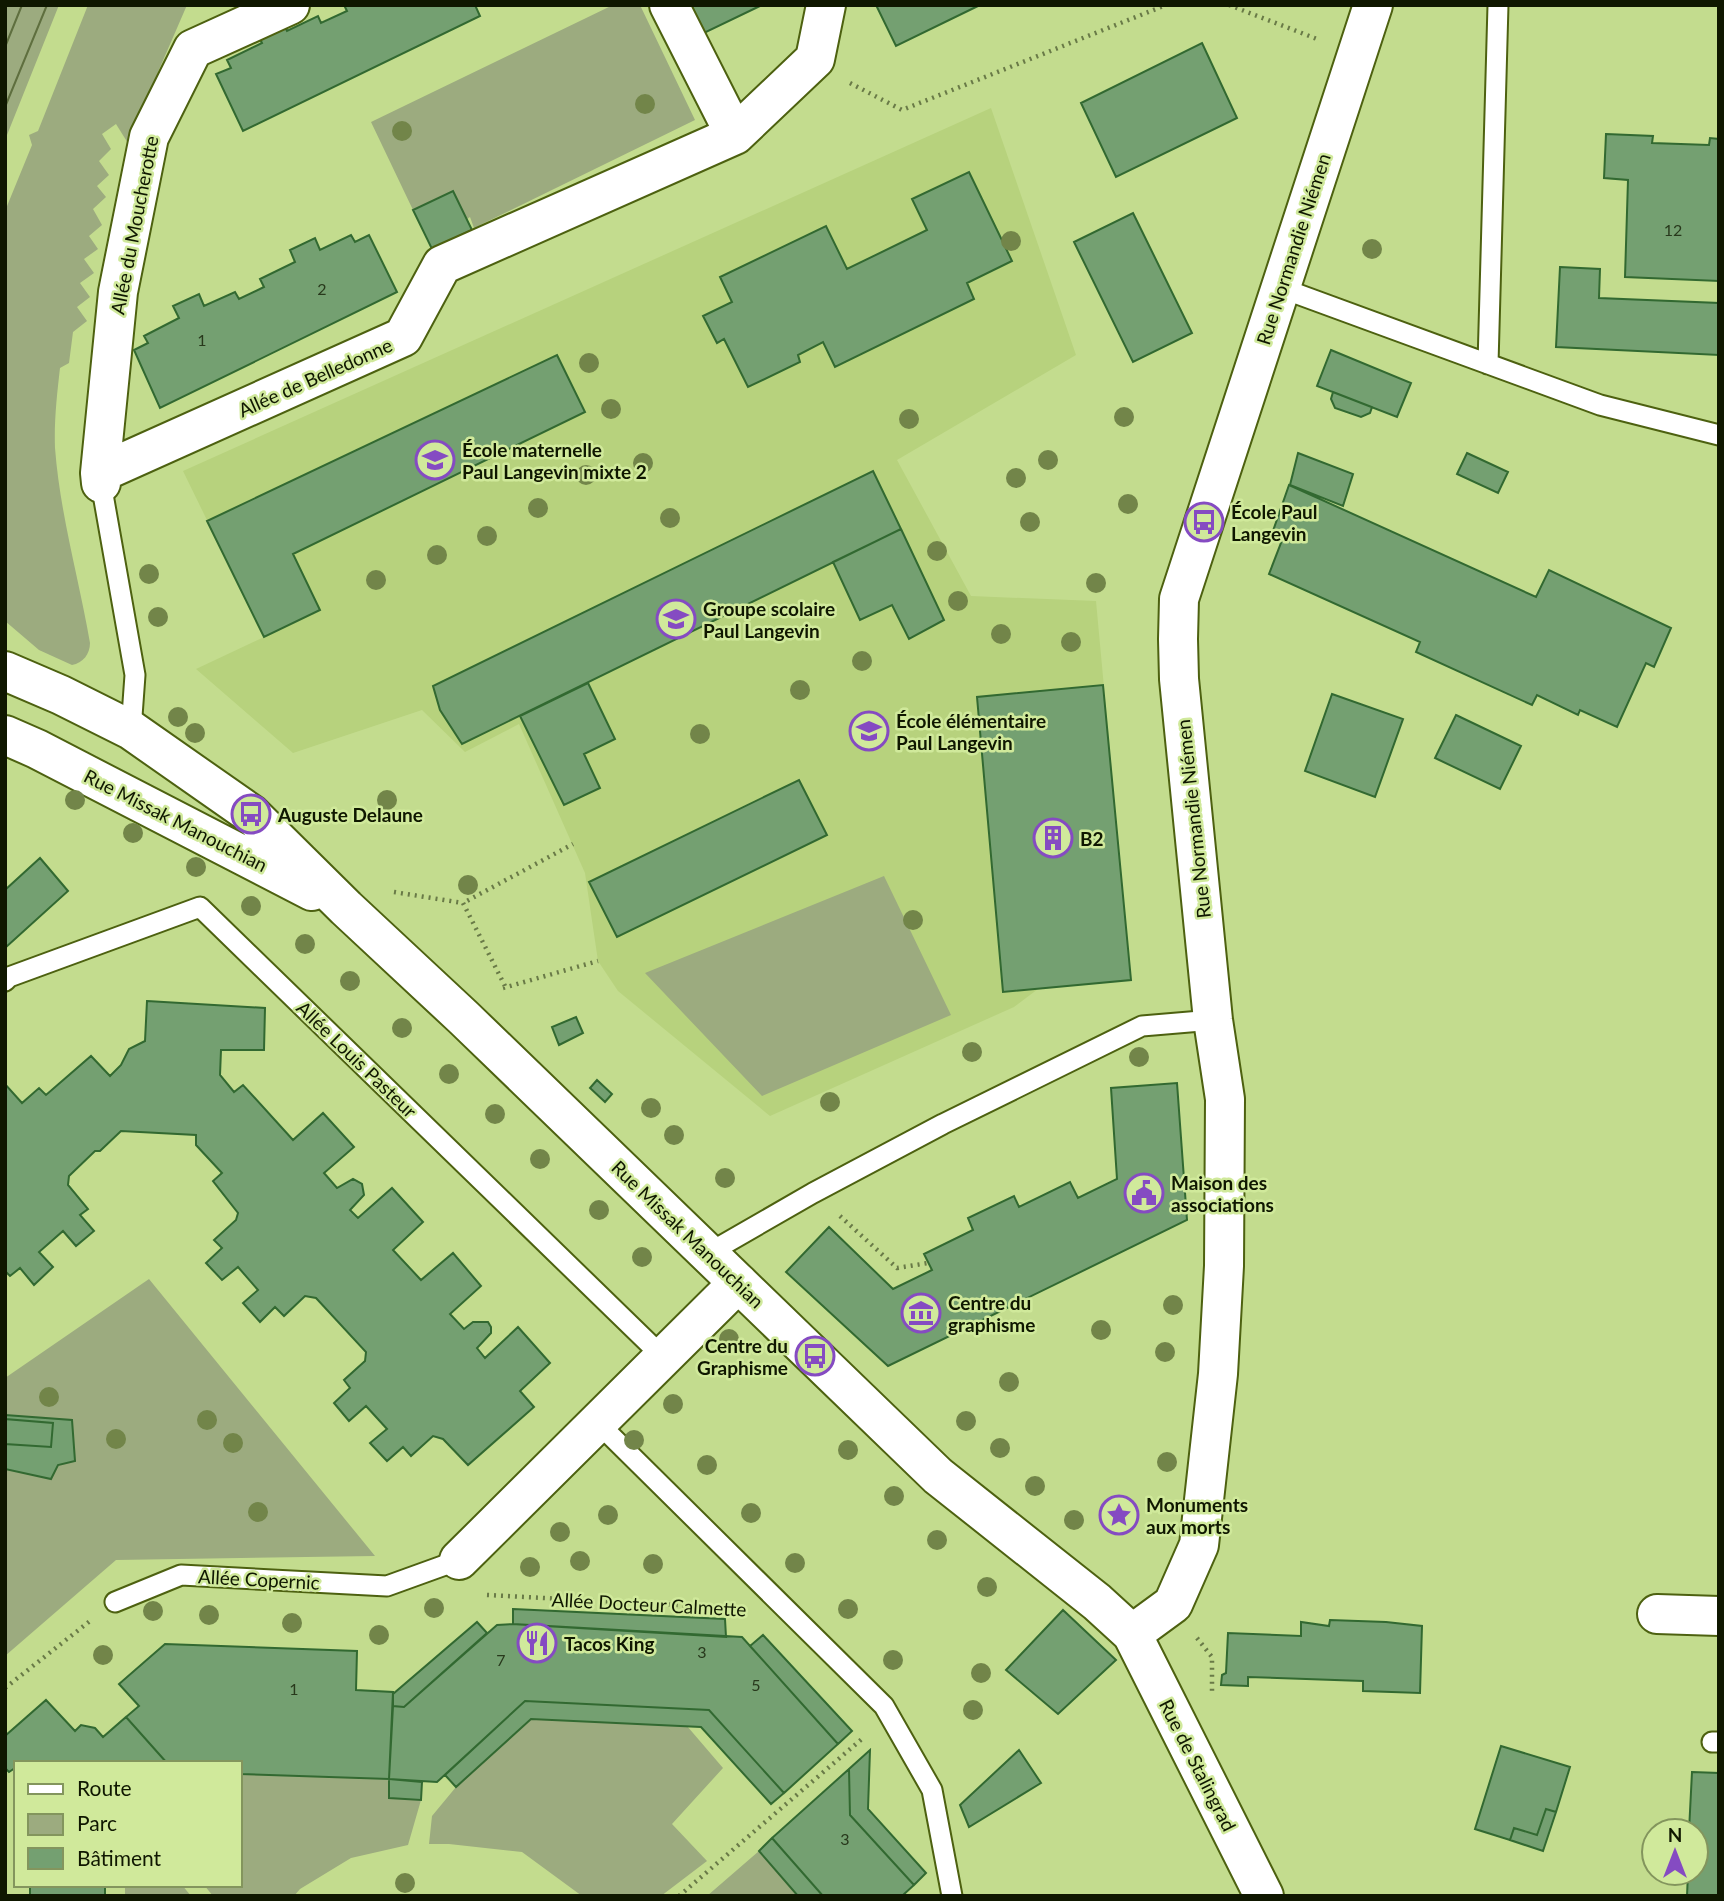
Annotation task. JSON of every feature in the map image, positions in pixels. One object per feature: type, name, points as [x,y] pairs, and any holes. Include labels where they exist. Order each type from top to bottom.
[{"type":"street","name":"Allée du Moucherotte","points":[[100,478],[118,292],[149,137],[193,49],[290,5]]},
{"type":"street","points":[[669,5],[735,135]]},
{"type":"street","points":[[812,64],[816,59],[826,5]]},
{"type":"street","name":"Rue Normandie Niémen","points":[[1132,1634],[1173,1604],[1199,1545],[1218,1374],[1224,1266],[1225,1100],[1213,1020],[1180,679],[1180,599],[1373,5]]},
{"type":"street","name":"Allée de Belledonne","points":[[100,478],[403,337],[442,265],[735,135],[812,64]]},
{"type":"street","name":"Rue Missak Manouchian","points":[[15,680],[131,730],[251,814],[938,1476],[1097,1602],[1132,1634]]},
{"type":"street","name":"Rue Missak Manouchian","points":[[5,734],[346,908]]},
{"type":"street","points":[[459,1560],[738,1283]]},
{"type":"street","points":[[1657,1614],[1719,1616]]},
{"type":"street","name":"Rue de Stalingrad","points":[[1132,1634],[1264,1896]]},
{"type":"lane","points":[[1488,364],[1497,5]]},
{"type":"lane","points":[[1281,288],[1600,405],[1719,435]]},
{"type":"lane","points":[[100,478],[135,675],[131,730]]},
{"type":"lane","name":"Allée Louis Pasteur","points":[[5,981],[9,977],[200,907],[663,1357]]},
{"type":"lane","points":[[707,1254],[813,1193],[943,1124],[1142,1027],[1213,1020]]},
{"type":"lane","name":"Allée Docteur Calmette","points":[[597,1422],[884,1706],[932,1790],[952,1896]]},
{"type":"lane","name":"Allée Copernic","points":[[115,1602],[181,1575],[387,1586],[459,1560]]},
{"type":"path","points":[[812,64],[902,110],[1166,5]]},
{"type":"path","points":[[1229,5],[1356,55]]},
{"type":"path","points":[[383,891],[463,903],[573,844]]},
{"type":"path","points":[[463,903],[505,986]]},
{"type":"path","points":[[464,1018],[505,986],[598,961]]},
{"type":"path","points":[[813,1193],[897,1268],[928,1263]]},
{"type":"path","name":"Allée Docteur Calmette","points":[[459,1560],[477,1595],[745,1608]]},
{"type":"path","points":[[5,1688],[115,1602]]},
{"type":"path","points":[[679,1896],[873,1730]]},
{"type":"shaded area","name":"Groupe scolaire Paul Langevin","points":[[991,108],[1076,355],[897,460],[971,596],[1096,601],[1131,980],[1038,989],[1014,1007],[770,1116],[618,991],[598,961],[585,873],[519,724],[465,752],[422,710],[293,753],[196,669],[264,637],[183,471]]},
{"type":"green space","points":[[5,5],[59,5],[5,140]]},
{"type":"green space","points":[[88,5],[187,5],[158,72],[136,156],[116,124],[102,134],[111,149],[99,161],[109,175],[97,186],[106,197],[93,209],[102,225],[89,236],[98,249],[84,259],[94,273],[80,283],[90,297],[77,307],[87,321],[73,332],[69,363],[60,368],[55,428],[57,473],[90,643],[85,657],[72,665],[39,650],[5,621],[5,211],[32,145],[29,135],[38,131]]},
{"type":"green space","points":[[613,5],[640,5],[695,120],[474,228],[453,191],[413,210],[371,122]]},
{"type":"green space","points":[[884,876],[951,1015],[762,1096],[645,973]]},
{"type":"green space","points":[[149,1279],[375,1556],[116,1560],[5,1656],[5,1378]]},
{"type":"green space","points":[[531,1719],[687,1726],[723,1768],[672,1824],[707,1861],[661,1896],[582,1896],[522,1852],[429,1844],[432,1816],[456,1787]]},
{"type":"green space","points":[[242,1774],[389,1779],[389,1798],[421,1800],[408,1845],[351,1858],[300,1889],[294,1896],[213,1896],[206,1887],[242,1887]]},
{"type":"green space","points":[[759,1851],[798,1896],[707,1896]]},
{"type":"green space","points":[[125,1887],[184,1887],[191,1896],[125,1896]]},
{"type":"building","points":[[344,5],[475,5],[480,16],[243,131],[216,74],[231,68],[227,60],[262,43],[256,31],[281,18],[287,31],[318,16],[321,23],[347,11]]},
{"type":"building","points":[[691,5],[762,5],[704,33]]},
{"type":"building","points":[[876,5],[980,5],[896,46]]},
{"type":"building","points":[[1202,43],[1237,118],[1116,177],[1081,103]]},
{"type":"building","points":[[1606,134],[1653,136],[1652,143],[1709,145],[1710,138],[1719,139],[1719,281],[1625,277],[1628,180],[1604,178]]},
{"type":"building","points":[[969,172],[1012,261],[967,283],[974,299],[835,367],[823,342],[798,355],[800,362],[748,387],[724,339],[717,343],[703,316],[732,302],[720,277],[826,226],[847,269],[927,230],[912,199]]},
{"type":"building","points":[[453,191],[472,230],[432,249],[413,210]]},
{"type":"building","points":[[1133,213],[1192,333],[1133,362],[1074,242]]},
{"type":"building","points":[[351,235],[355,242],[369,235],[397,292],[160,408],[134,350],[148,343],[144,336],[179,318],[173,306],[199,294],[204,306],[235,292],[239,299],[264,287],[260,279],[295,262],[290,250],[315,238],[320,250]]},
{"type":"building","points":[[1560,267],[1600,269],[1599,298],[1719,303],[1719,355],[1556,347]]},
{"type":"building","points":[[1331,350],[1411,383],[1397,417],[1317,386]]},
{"type":"building","points":[[557,355],[585,412],[293,554],[320,610],[264,637],[207,521]]},
{"type":"building","points":[[1333,392],[1372,407],[1370,413],[1361,417],[1335,408],[1331,399]]},
{"type":"building","points":[[1298,453],[1353,474],[1343,506],[1290,485]]},
{"type":"building","points":[[1467,453],[1508,472],[1498,493],[1457,474]]},
{"type":"building","points":[[873,471],[901,529],[462,744],[440,710],[433,686]]},
{"type":"building","points":[[1289,485],[1536,597],[1549,570],[1671,628],[1654,667],[1646,663],[1617,727],[1580,710],[1578,715],[1537,695],[1532,705],[1416,652],[1420,642],[1269,574],[1284,535],[1273,531]]},
{"type":"building","points":[[901,529],[944,620],[909,639],[892,605],[860,620],[833,562]]},
{"type":"building","points":[[588,683],[615,739],[584,754],[600,788],[564,805],[520,716]]},
{"type":"building","name":"B2","points":[[1103,685],[1131,980],[1003,992],[977,697]]},
{"type":"building","points":[[1332,694],[1403,719],[1375,797],[1305,771]]},
{"type":"building","points":[[1456,715],[1521,746],[1500,789],[1435,758]]},
{"type":"building","points":[[799,780],[827,835],[617,937],[589,882]]},
{"type":"building","points":[[40,858],[68,891],[5,948],[5,890]]},
{"type":"building","points":[[147,1001],[265,1008],[264,1050],[221,1050],[220,1075],[234,1092],[243,1085],[293,1140],[323,1113],[354,1147],[324,1173],[337,1188],[353,1179],[362,1184],[364,1195],[350,1210],[358,1218],[392,1188],[423,1222],[393,1250],[421,1280],[453,1253],[481,1286],[450,1314],[464,1329],[473,1322],[488,1322],[491,1333],[477,1348],[485,1358],[518,1327],[550,1363],[520,1391],[534,1407],[468,1465],[443,1439],[433,1436],[411,1456],[403,1447],[387,1461],[370,1443],[387,1429],[366,1406],[349,1421],[334,1403],[350,1388],[344,1380],[365,1361],[366,1352],[316,1298],[305,1296],[284,1316],[275,1307],[260,1322],[243,1303],[258,1290],[238,1267],[222,1280],[206,1263],[222,1248],[214,1240],[236,1220],[238,1213],[213,1181],[222,1173],[196,1145],[196,1135],[121,1131],[69,1176],[68,1185],[88,1209],[80,1215],[94,1231],[76,1246],[63,1231],[39,1252],[53,1267],[34,1285],[20,1268],[10,1276],[5,1271],[5,1084],[22,1103],[39,1088],[46,1095],[91,1056],[110,1076],[121,1065],[129,1049],[145,1041]]},
{"type":"building","points":[[576,1017],[583,1033],[559,1045],[552,1027]]},
{"type":"building","points":[[597,1080],[612,1094],[605,1102],[590,1088]]},
{"type":"building","points":[[1177,1083],[1187,1220],[888,1366],[786,1272],[829,1227],[893,1289],[932,1270],[924,1254],[973,1230],[968,1218],[1014,1196],[1019,1207],[1070,1182],[1078,1198],[1117,1179],[1111,1088]]},
{"type":"building","points":[[5,1415],[72,1420],[75,1461],[58,1465],[51,1479],[5,1469],[5,1444],[51,1447],[53,1423],[5,1419]]},
{"type":"building","points":[[5,1415],[72,1420],[75,1461],[58,1465],[51,1479],[5,1469]]},
{"type":"building","points":[[5,1419],[53,1423],[51,1447],[5,1444]]},
{"type":"building","points":[[513,1609],[725,1619],[726,1637],[513,1624]]},
{"type":"building","points":[[1063,1610],[1116,1660],[1058,1714],[1006,1670]]},
{"type":"building","points":[[1330,1620],[1422,1626],[1420,1693],[1363,1691],[1363,1681],[1248,1677],[1248,1686],[1221,1685],[1222,1675],[1226,1673],[1228,1633],[1301,1636],[1301,1622],[1329,1626]]},
{"type":"building","points":[[477,1622],[487,1633],[404,1707],[393,1706],[393,1694]]},
{"type":"building","points":[[497,1625],[742,1637],[838,1744],[784,1793],[709,1710],[525,1701],[437,1782],[389,1779],[393,1706],[404,1707]]},
{"type":"building","points":[[763,1635],[852,1731],[838,1744],[750,1646]]},
{"type":"building","points":[[165,1644],[357,1651],[356,1690],[393,1692],[389,1779],[242,1774],[242,1761],[165,1761],[126,1717],[139,1706],[119,1684]]},
{"type":"building","points":[[46,1700],[75,1731],[81,1725],[95,1728],[103,1737],[126,1717],[165,1761],[14,1761],[14,1769],[9,1772],[5,1768],[5,1736]]},
{"type":"building","points":[[525,1701],[709,1710],[784,1793],[771,1804],[701,1727],[531,1719],[456,1787],[445,1775]]},
{"type":"building","points":[[1501,1746],[1570,1767],[1556,1812],[1546,1809],[1537,1835],[1514,1828],[1510,1840],[1475,1829]]},
{"type":"building","points":[[870,1750],[868,1809],[926,1873],[914,1885],[850,1815],[849,1769]]},
{"type":"building","points":[[1019,1750],[1041,1783],[969,1827],[960,1805]]},
{"type":"building","points":[[849,1769],[850,1815],[914,1885],[902,1896],[823,1896],[772,1838]]},
{"type":"building","points":[[1692,1772],[1719,1773],[1719,1896],[1687,1896],[1687,1887],[1710,1887],[1710,1817],[1690,1817]]},
{"type":"building","points":[[389,1779],[422,1782],[421,1800],[389,1798]]},
{"type":"building","points":[[1546,1809],[1556,1812],[1543,1851],[1510,1840],[1514,1828],[1537,1835]]},
{"type":"building","points":[[772,1838],[823,1896],[798,1896],[759,1851]]},
{"type":"building","points":[[30,1887],[105,1887],[105,1896],[30,1896]]},
{"type":"tram line","points":[[5,47],[22,5]]},
{"type":"tram line","points":[[5,107],[47,5]]},
{"type":"place","name":"École maternelle Paul Langevin mixte 2","points":[[435,460]]},
{"type":"place","name":"École Paul Langevin","points":[[1204,522]]},
{"type":"place","name":"Groupe scolaire Paul Langevin","points":[[676,619]]},
{"type":"place","name":"École élémentaire Paul Langevin","points":[[869,731]]},
{"type":"place","name":"Auguste Delaune","points":[[251,814]]},
{"type":"place","name":"B2","points":[[1053,838]]},
{"type":"place","name":"Maison des associations","points":[[1144,1193]]},
{"type":"place","name":"Centre du graphisme","points":[[921,1313]]},
{"type":"place","name":"Centre du Graphisme","points":[[815,1356]]},
{"type":"place","name":"Monuments aux morts","points":[[1119,1515]]},
{"type":"place","name":"Tacos King","points":[[537,1643]]}]
